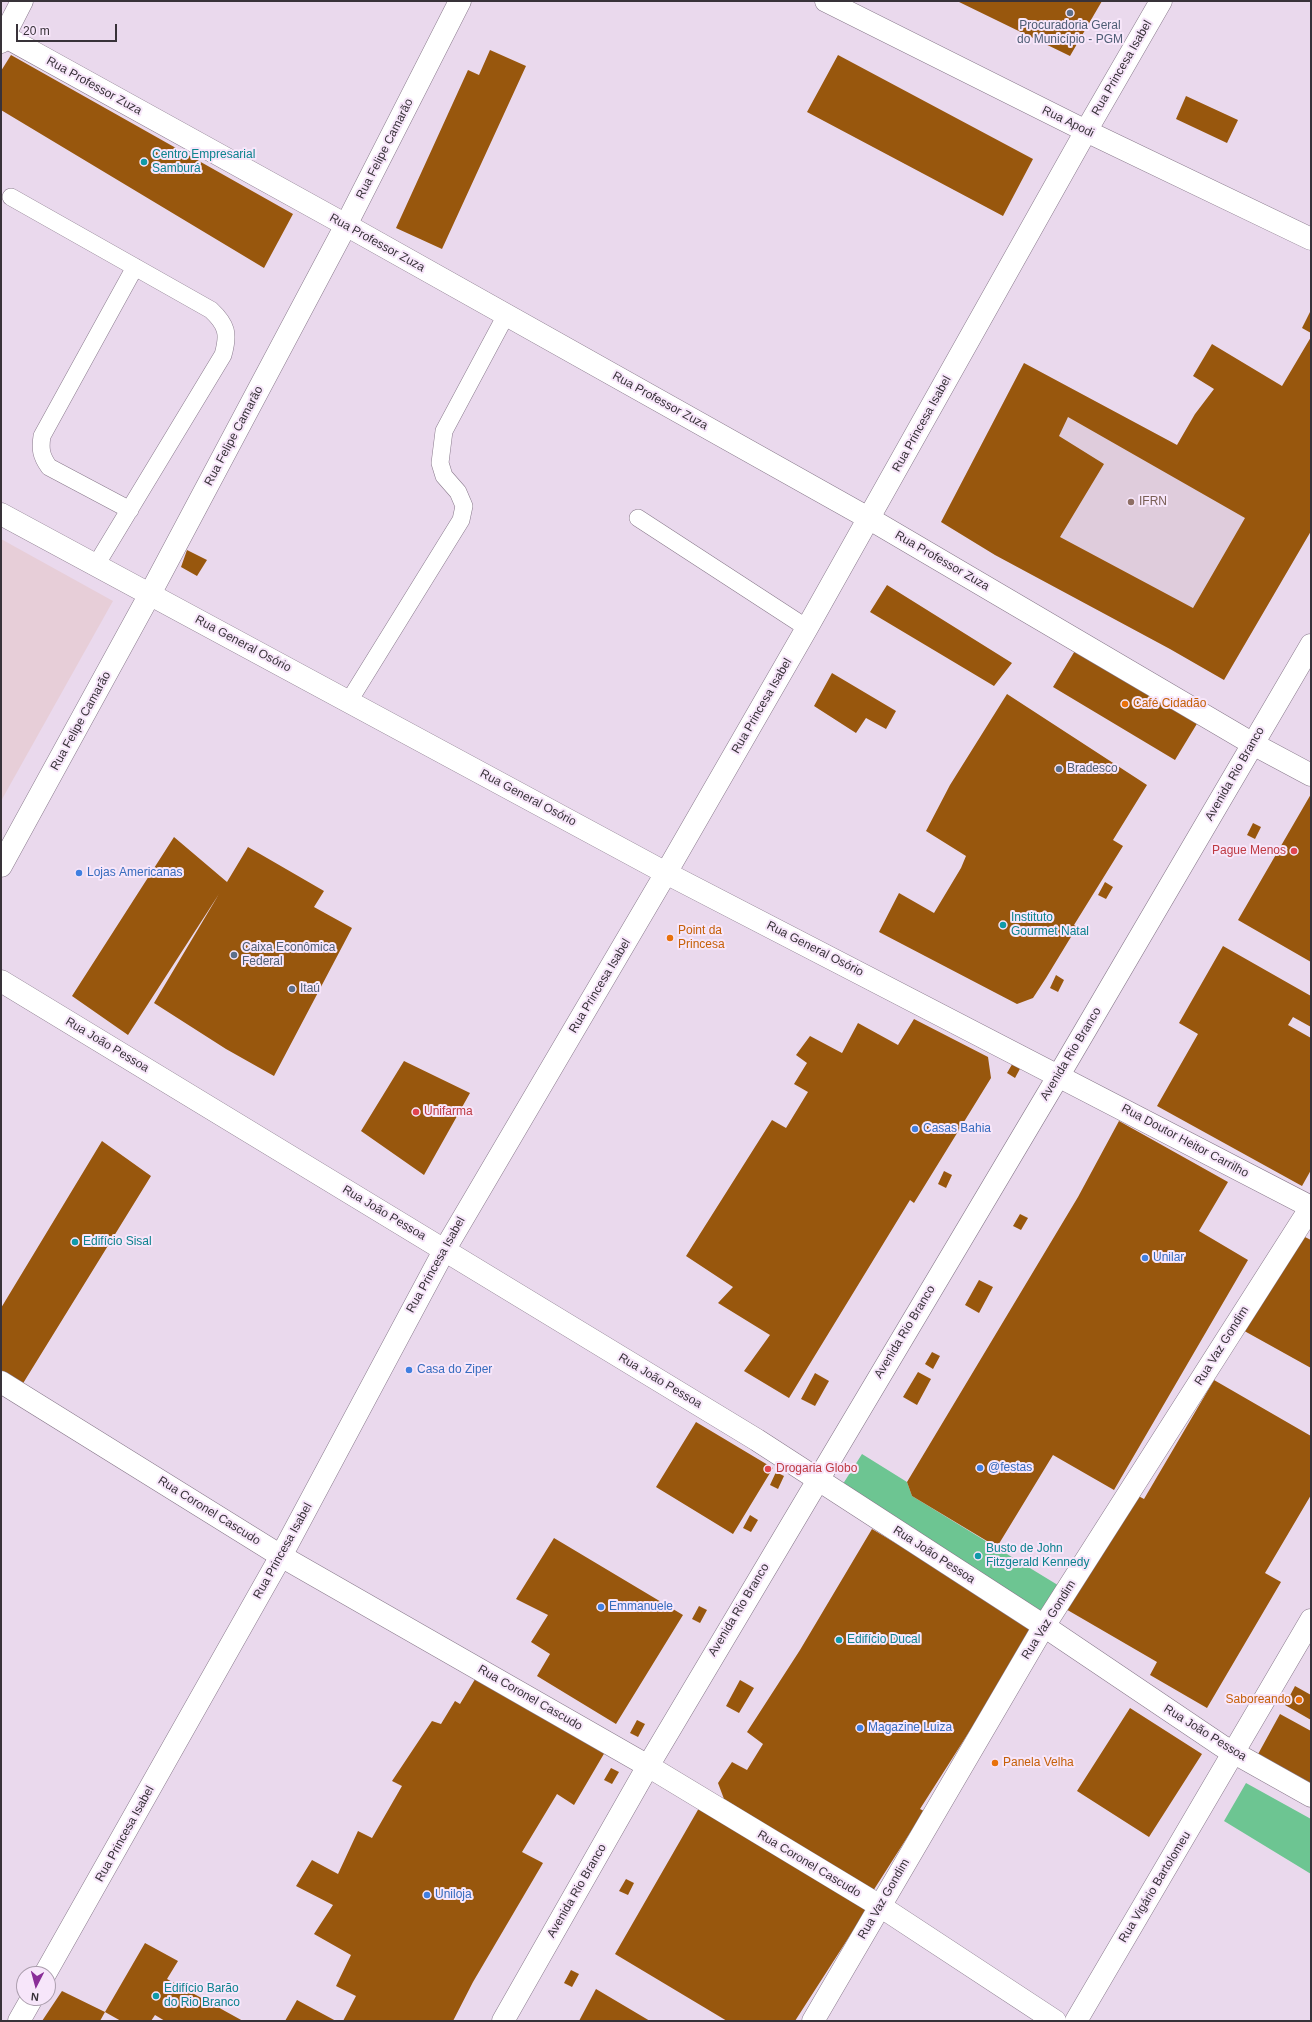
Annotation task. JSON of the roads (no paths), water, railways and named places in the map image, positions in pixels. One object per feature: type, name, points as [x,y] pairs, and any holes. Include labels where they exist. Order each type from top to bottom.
[{"type":"street","points":[[2,39],[22,1]]},
{"type":"street","name":"Rua Felipe Camarão","points":[[1,866],[150,594],[346,225],[460,1]]},
{"type":"street","name":"Rua Apodi","points":[[826,1],[1086,131],[1311,239]]},
{"type":"street","name":"Rua Princesa Isabel","points":[[50,1966],[281,1556],[445,1249],[666,873],[870,519],[1086,131],[1161,1]]},
{"type":"street","name":"Rua Professor Zuza","points":[[2,39],[346,225],[870,519],[1253,744],[1311,775]]},
{"type":"street","name":"Rua General Osório","points":[[1,514],[666,873],[1059,1075]]},
{"type":"street","name":"Avenida Rio Branco","points":[[503,2021],[648,1766],[817,1479],[1059,1075],[1311,645]]},
{"type":"street","name":"Rua João Pessoa","points":[[1,981],[758,1440],[1044,1626],[1222,1746],[1311,1796]]},
{"type":"street","name":"Rua Doutor Heitor Carrilho","points":[[1059,1075],[1311,1207]]},
{"type":"street","name":"Rua Vaz Gondim","points":[[813,2021],[1044,1626],[1311,1207]]},
{"type":"street","name":"Rua Coronel Cascudo","points":[[1,1382],[281,1556],[648,1766],[880,1906],[1055,2021]]},
{"type":"street","name":"Rua Vigário Bartolomeu","points":[[1076,2021],[1311,1620]]},
{"type":"street","points":[[19,2021],[27,2006]]},
{"type":"lane","points":[[11,197],[211,310],[220,319],[226,329],[226,342],[223,355],[96,565]]},
{"type":"lane","points":[[130,510],[49,467],[42,457],[40,446],[42,436],[135,267]]},
{"type":"lane","points":[[349,701],[462,520],[464,506],[458,492],[444,476],[440,463],[444,431],[506,315]]},
{"type":"lane","points":[[638,518],[807,628]]},
{"type":"place","name":"Procuradoria Geral do Município - PGM","points":[[1070,13]]},
{"type":"place","name":"Centro Empresarial Samburá","points":[[144,162]]},
{"type":"place","name":"IFRN","points":[[1131,502]]},
{"type":"place","name":"Café Cidadão","points":[[1125,704]]},
{"type":"place","name":"Bradesco","points":[[1059,769]]},
{"type":"place","name":"Pague Menos","points":[[1294,851]]},
{"type":"place","name":"Lojas Americanas","points":[[79,873]]},
{"type":"place","name":"Instituto Gourmet Natal","points":[[1003,925]]},
{"type":"place","name":"Point da Princesa","points":[[670,938]]},
{"type":"place","name":"Caixa Econômica Federal","points":[[234,955]]},
{"type":"place","name":"Itaú","points":[[292,989]]},
{"type":"place","name":"Unifarma","points":[[416,1112]]},
{"type":"place","name":"Casas Bahia","points":[[915,1129]]},
{"type":"place","name":"Edifício Sisal","points":[[75,1242]]},
{"type":"place","name":"Unilar","points":[[1145,1258]]},
{"type":"place","name":"Casa do Ziper","points":[[409,1370]]},
{"type":"place","name":"@festas","points":[[980,1468]]},
{"type":"place","name":"Drogaria Globo","points":[[768,1469]]},
{"type":"place","name":"Busto de John Fitzgerald Kennedy","points":[[978,1556]]},
{"type":"place","name":"Emmanuele","points":[[601,1607]]},
{"type":"place","name":"Edifício Ducal","points":[[839,1640]]},
{"type":"place","name":"Saboreando","points":[[1299,1700]]},
{"type":"place","name":"Magazine Luiza","points":[[860,1728]]},
{"type":"place","name":"Panela Velha","points":[[995,1763]]},
{"type":"place","name":"Uniloja","points":[[427,1895]]},
{"type":"place","name":"Edifício Barão do Rio Branco","points":[[156,1996]]}]
